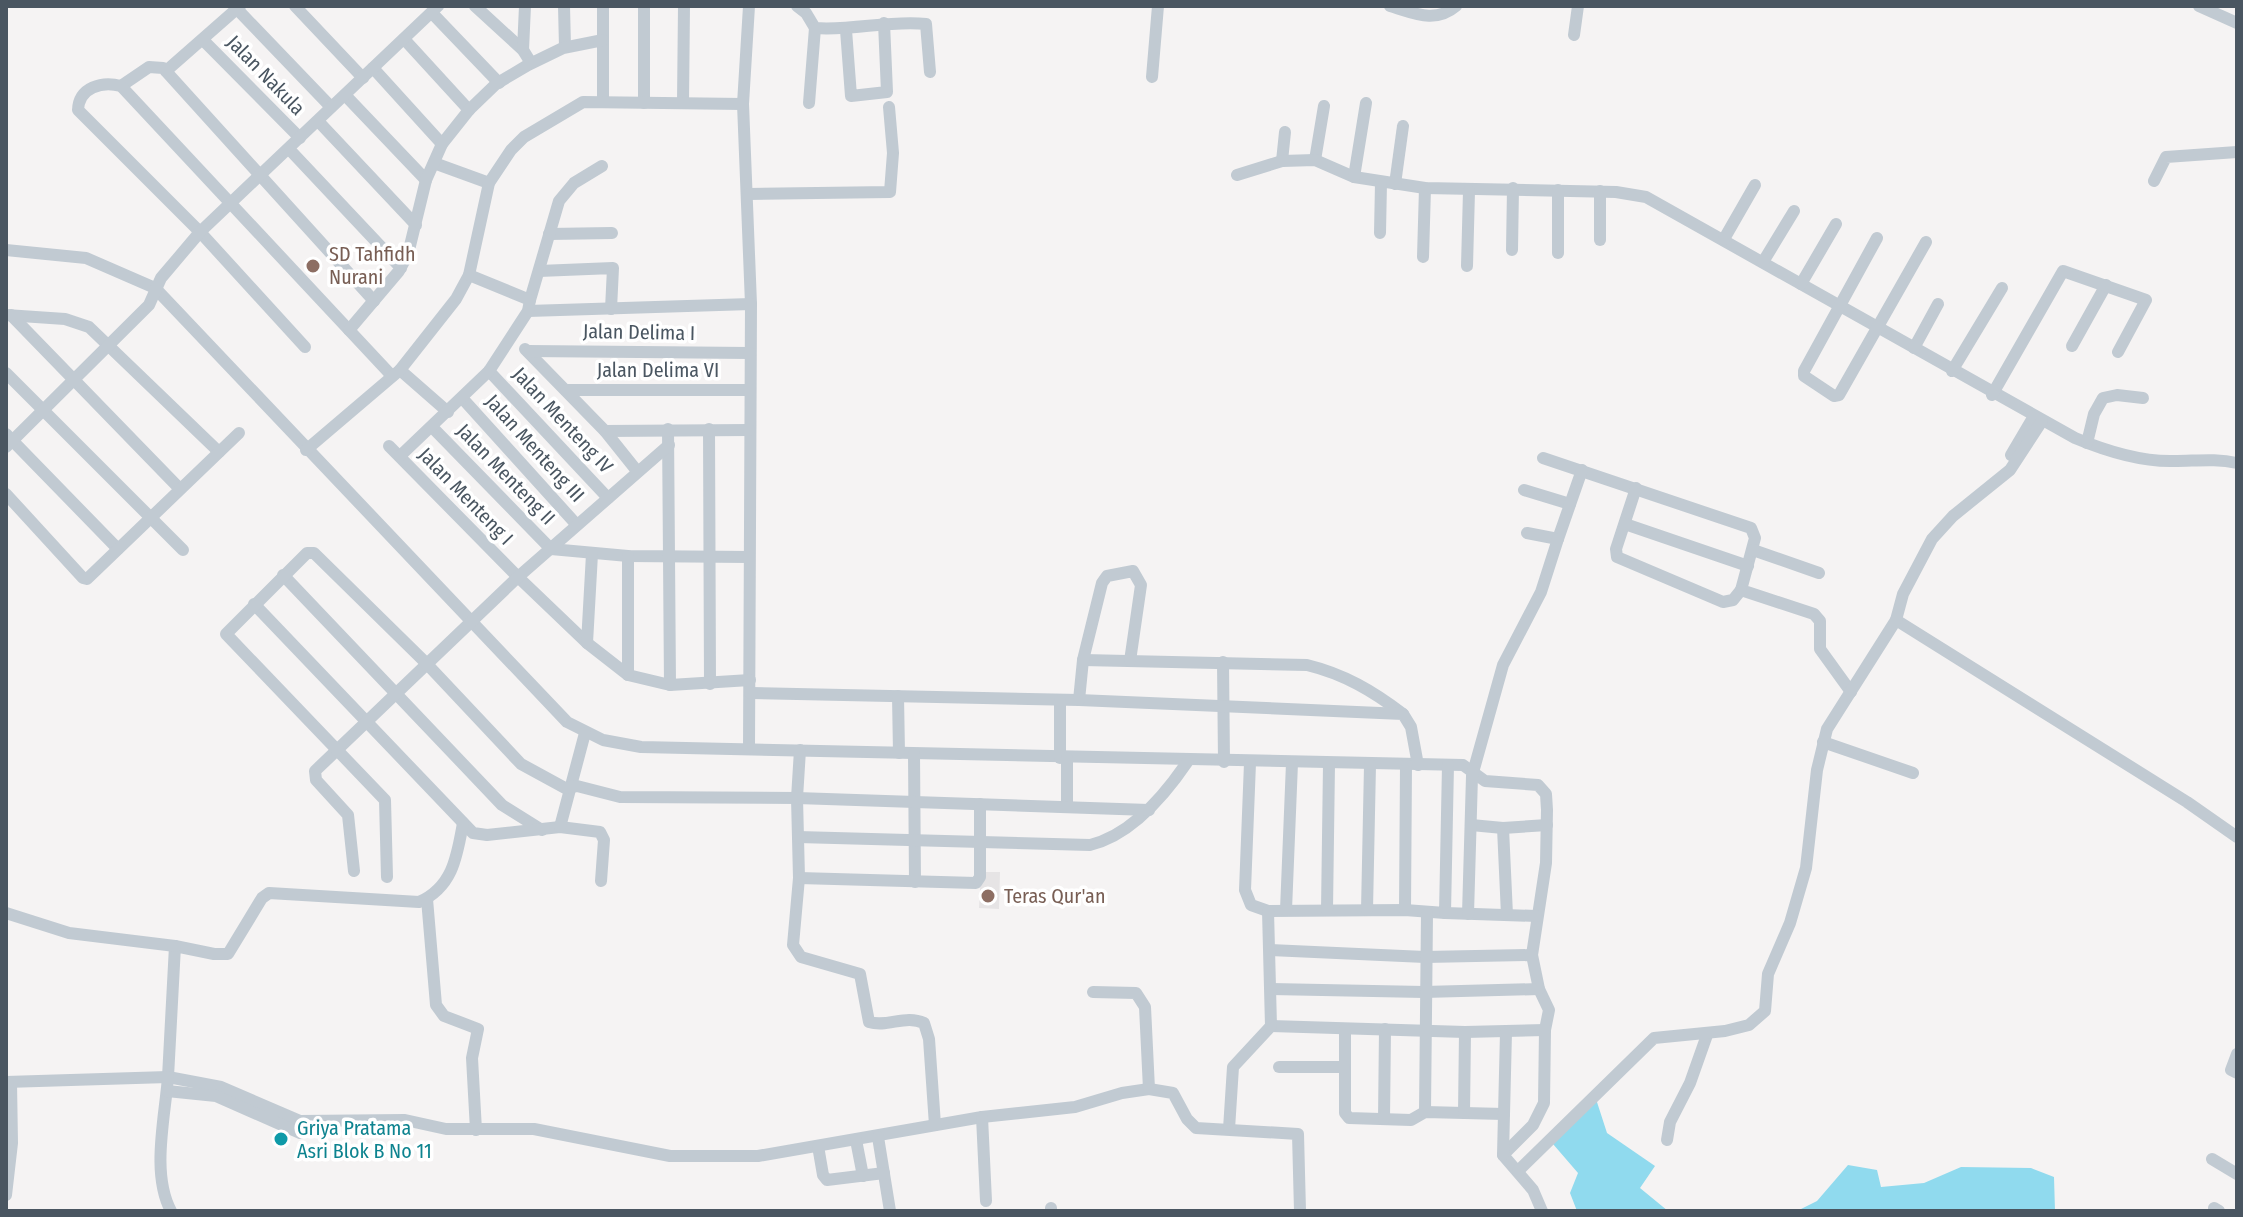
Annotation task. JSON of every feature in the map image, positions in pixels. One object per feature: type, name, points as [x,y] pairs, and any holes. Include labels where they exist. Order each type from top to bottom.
[{"type":"street","points":[[295,6],[363,78]]},
{"type":"street","points":[[475,6],[523,50],[531,63]]},
{"type":"street","points":[[523,50],[525,6]]},
{"type":"street","points":[[564,6],[565,47]]},
{"type":"street","points":[[603,6],[603,102]]},
{"type":"street","points":[[644,6],[644,103]]},
{"type":"street","points":[[683,102],[684,6]]},
{"type":"street","points":[[749,6],[743,104],[751,304],[749,748]]},
{"type":"street","points":[[797,6],[806,13],[815,28],[809,103]]},
{"type":"street","points":[[1152,77],[1158,6]]},
{"type":"street","points":[[1390,6],[1432,18],[1446,14],[1456,6]]},
{"type":"street","points":[[1574,35],[1578,6]]},
{"type":"street","points":[[2199,6],[2237,23]]},
{"type":"street","points":[[166,71],[204,41],[238,8],[331,107]]},
{"type":"street","points":[[118,549],[11,442],[149,305],[155,288],[200,232],[435,9],[499,83]]},
{"type":"street","points":[[815,28],[846,30],[884,23],[926,24],[930,72]]},
{"type":"street","points":[[846,30],[850,96],[887,92],[884,23]]},
{"type":"street","points":[[404,39],[469,110]]},
{"type":"street","points":[[349,330],[401,268],[416,225],[426,180],[442,144],[469,110],[499,83],[531,63],[565,47],[603,40]]},
{"type":"street","name":"Jalan Nakula","points":[[204,41],[300,138]]},
{"type":"street","points":[[121,86],[149,67],[158,65],[166,71],[263,174],[374,301]]},
{"type":"street","points":[[373,68],[442,144]]},
{"type":"street","points":[[305,347],[200,232],[78,110],[79,101],[88,89],[105,83],[121,86],[349,330],[396,373],[448,412]]},
{"type":"street","points":[[345,95],[426,180]]},
{"type":"street","points":[[306,450],[396,373],[456,299],[469,275],[489,183],[511,150],[543,123],[583,102],[743,104]]},
{"type":"street","points":[[1354,177],[1366,103]]},
{"type":"street","points":[[1315,160],[1324,106]]},
{"type":"street","points":[[748,194],[890,192],[894,182],[889,107]]},
{"type":"street","points":[[318,121],[416,225]]},
{"type":"street","points":[[1380,233],[1388,184],[1403,126]]},
{"type":"street","points":[[1282,161],[1285,132]]},
{"type":"street","points":[[289,149],[401,268]]},
{"type":"street","points":[[2154,181],[2166,157],[2237,152]]},
{"type":"street","points":[[1237,175],[1282,161],[1315,160],[1354,177],[1388,184],[1469,191],[1513,188],[1600,191],[1646,197],[1992,395],[2087,443],[2112,452],[2171,461],[2213,459],[2237,463]]},
{"type":"street","points":[[434,163],[489,183]]},
{"type":"street","points":[[400,456],[463,399],[512,340],[529,305],[563,193],[602,166]]},
{"type":"street","points":[[1724,239],[1755,185]]},
{"type":"street","points":[[1423,257],[1425,188]]},
{"type":"street","points":[[1512,250],[1513,188]]},
{"type":"street","points":[[1558,190],[1558,253]]},
{"type":"street","points":[[1467,266],[1469,191]]},
{"type":"street","points":[[1600,191],[1600,240]]},
{"type":"street","points":[[1763,262],[1794,211]]},
{"type":"street","points":[[1801,284],[1836,224]]},
{"type":"street","points":[[549,234],[612,233]]},
{"type":"street","points":[[1877,238],[1803,373],[1834,396],[1839,395],[1926,242]]},
{"type":"street","points":[[6,250],[86,258],[155,288],[567,722],[585,733],[620,745],[1250,763],[1463,765],[1472,776],[1485,781],[1538,785],[1546,794],[1547,825],[1543,891],[1536,916],[1532,955],[1539,989],[1549,1010],[1545,1030],[1543,1108],[1528,1131],[1503,1155]]},
{"type":"street","points":[[539,271],[613,268],[611,309]]},
{"type":"street","points":[[1992,395],[2063,271],[2146,300],[2118,352]]},
{"type":"street","points":[[469,275],[529,305],[611,309],[751,304]]},
{"type":"street","points":[[2072,346],[2106,285]]},
{"type":"street","points":[[1952,371],[2002,288]]},
{"type":"street","points":[[1914,348],[1938,304]]},
{"type":"street","points":[[9,315],[78,321],[108,344],[219,452]]},
{"type":"street","points":[[9,315],[180,489]]},
{"type":"street","points":[[512,340],[528,351],[566,390],[637,471]]},
{"type":"street","name":"Jalan Delima I","points":[[528,351],[750,353]]},
{"type":"street","name":"Jalan Menteng IV","points":[[489,371],[608,498]]},
{"type":"street","points":[[6,373],[183,550]]},
{"type":"street","name":"Jalan Delima VI","points":[[566,390],[750,390]]},
{"type":"street","points":[[2087,443],[2094,414],[2103,398],[2117,395],[2143,398]]},
{"type":"street","name":"Jalan Menteng III","points":[[463,399],[576,524]]},
{"type":"street","points":[[1518,1171],[1647,1043],[1665,1035],[1707,1035],[1749,1025],[1765,1011],[1768,974],[1790,923],[1806,868],[1823,742],[1896,620],[1903,594],[1932,539],[1953,516],[2015,464],[2038,418]]},
{"type":"street","name":"Jalan Menteng II","points":[[433,428],[551,549]]},
{"type":"street","points":[[668,429],[670,685]]},
{"type":"street","points":[[709,429],[710,684]]},
{"type":"street","points":[[605,431],[749,430]]},
{"type":"street","points":[[6,494],[83,578],[90,578],[239,433]]},
{"type":"street","points":[[354,871],[348,815],[314,775],[337,747],[516,576],[669,445]]},
{"type":"street","name":"Jalan Menteng I","points":[[389,446],[516,576],[587,643],[628,675]]},
{"type":"street","points":[[1543,458],[1636,488],[1751,528],[1755,538],[1753,550],[1741,590],[1733,600],[1723,602],[1622,562],[1616,549],[1636,488]]},
{"type":"street","points":[[1468,914],[1472,776],[1503,665],[1541,592],[1582,470]]},
{"type":"street","points":[[1524,490],[1570,504]]},
{"type":"street","points":[[1625,524],[1748,566]]},
{"type":"street","points":[[1527,533],[1558,539]]},
{"type":"street","points":[[551,549],[628,556],[749,557]]},
{"type":"street","points":[[1753,550],[1819,573]]},
{"type":"street","points":[[387,877],[385,800],[337,747],[227,637],[228,629],[303,555],[314,553],[426,663],[527,769],[565,788],[572,786],[620,797],[797,798],[1149,810]]},
{"type":"street","points":[[587,643],[592,554]]},
{"type":"street","points":[[628,556],[628,675],[670,685],[710,684],[898,696],[1221,705],[1403,714]]},
{"type":"street","points":[[1079,700],[1083,660],[1102,583],[1107,576],[1133,571],[1141,585],[1130,661]]},
{"type":"street","points":[[283,575],[502,805],[543,830]]},
{"type":"street","points":[[1741,590],[1814,614],[1820,621],[1820,649],[1851,692]]},
{"type":"street","points":[[254,604],[463,823],[480,835],[560,827],[603,834],[601,881]]},
{"type":"street","points":[[1896,620],[2187,802],[2237,837]]},
{"type":"street","points":[[1083,660],[1307,665],[1326,670],[1372,691],[1403,714],[1411,727],[1412,765],[1405,910]]},
{"type":"street","points":[[1223,662],[1221,705],[1224,762]]},
{"type":"street","points":[[898,696],[899,753]]},
{"type":"street","points":[[1060,701],[1067,806]]},
{"type":"street","points":[[560,827],[585,733]]},
{"type":"street","points":[[1823,742],[1913,773]]},
{"type":"street","points":[[800,750],[797,798],[799,878],[793,945],[801,957],[860,974],[869,1022],[922,1021],[927,1028],[935,1125]]},
{"type":"street","points":[[914,754],[915,882]]},
{"type":"street","points":[[798,837],[1090,845],[1102,842],[1149,810],[1188,761]]},
{"type":"street","points":[[1250,763],[1245,890],[1251,905],[1268,911],[1405,910],[1427,914],[1536,916]]},
{"type":"street","points":[[1286,910],[1292,763]]},
{"type":"street","points":[[1327,910],[1329,764]]},
{"type":"street","points":[[1367,910],[1370,765]]},
{"type":"street","points":[[1445,913],[1448,765]]},
{"type":"street","points":[[799,878],[976,883],[980,877],[980,804]]},
{"type":"street","points":[[6,913],[69,933],[228,954],[262,898],[269,893],[419,902],[427,899],[453,872],[463,823]]},
{"type":"street","points":[[1471,825],[1503,828],[1547,825]]},
{"type":"street","points":[[1503,828],[1507,915]]},
{"type":"street","points":[[427,899],[436,1005],[444,1016],[478,1029],[472,1066],[476,1130]]},
{"type":"street","points":[[1229,1129],[1233,1067],[1271,1026],[1268,911]]},
{"type":"street","points":[[1425,1112],[1427,914]]},
{"type":"street","points":[[171,1211],[163,1191],[162,1171],[175,946]]},
{"type":"street","points":[[1270,950],[1425,957],[1532,955]]},
{"type":"street","points":[[1271,989],[1424,992],[1539,989]]},
{"type":"street","points":[[1093,992],[1136,993],[1141,997],[1145,1007],[1149,1089]]},
{"type":"street","points":[[1271,1026],[1465,1032],[1545,1030]]},
{"type":"street","points":[[1345,1029],[1346,1116],[1411,1120],[1425,1112],[1504,1114]]},
{"type":"street","points":[[1384,1119],[1385,1029]]},
{"type":"street","points":[[1464,1113],[1465,1032]]},
{"type":"street","points":[[1506,1032],[1503,1155],[1533,1190],[1542,1211]]},
{"type":"street","points":[[1667,1140],[1670,1122],[1690,1083],[1707,1035]]},
{"type":"street","points":[[2237,1054],[2231,1070],[2237,1073]]},
{"type":"street","points":[[1279,1067],[1344,1067]]},
{"type":"street","points":[[6,1195],[12,1143],[9,1082],[168,1077],[221,1087],[300,1121],[405,1120],[446,1129],[546,1130],[670,1156],[735,1158],[878,1137],[982,1117],[1075,1107],[1149,1089],[1173,1093],[1191,1125],[1298,1134],[1300,1211]]},
{"type":"street","points":[[167,1091],[216,1096],[300,1133]]},
{"type":"street","points":[[982,1117],[986,1201]]},
{"type":"street","points":[[878,1137],[890,1211]]},
{"type":"street","points":[[856,1140],[863,1176]]},
{"type":"street","points":[[818,1146],[825,1179],[884,1173]]},
{"type":"street","points":[[2212,1159],[2237,1174]]},
{"type":"shaded area","points":[[981,872],[1000,872],[999,909],[979,908]]},
{"type":"water","points":[[1596,1099],[1607,1133],[1655,1166],[1640,1188],[1668,1211],[1577,1211],[1570,1193],[1578,1173],[1553,1144]]},
{"type":"water","points":[[1848,1165],[1877,1170],[1881,1187],[1924,1183],[1961,1167],[2031,1168],[2054,1177],[2055,1211],[1797,1211],[1817,1201]]},
{"type":"place","name":"SD Tahfidh Nurani","points":[[313,266]]},
{"type":"place","name":"Teras Qur'an","points":[[988,896]]},
{"type":"place","name":"Griya Pratama Asri Blok B No 11","points":[[281,1139]]}]
